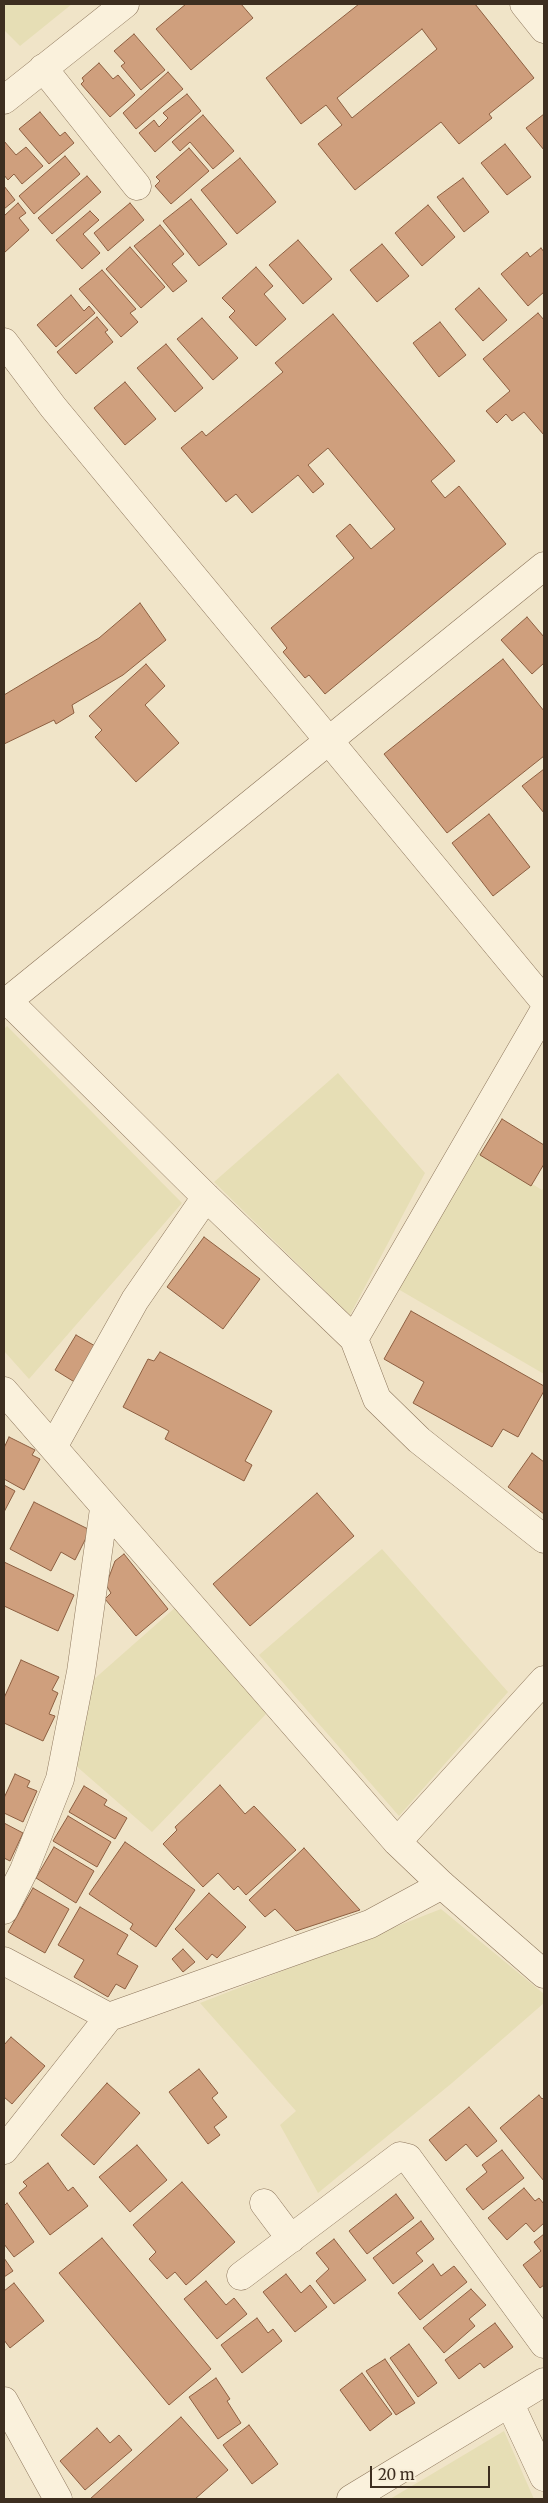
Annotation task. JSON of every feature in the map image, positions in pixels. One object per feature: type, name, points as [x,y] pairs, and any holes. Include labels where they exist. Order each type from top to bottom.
[{"type":"street","points":[[4,100],[125,4]]},
{"type":"street","points":[[524,4],[544,29]]},
{"type":"street","points":[[43,68],[137,186]]},
{"type":"street","points":[[4,342],[53,407],[544,1001]]},
{"type":"street","points":[[544,566],[6,1002],[354,1339],[377,1399],[418,1440],[544,1539]]},
{"type":"street","points":[[354,1339],[544,1011]]},
{"type":"street","points":[[53,1448],[135,1300],[206,1197]]},
{"type":"street","points":[[4,1391],[104,1509],[397,1842],[442,1885],[544,1974]]},
{"type":"street","points":[[4,1910],[24,1870],[60,1779],[81,1672],[104,1509]]},
{"type":"street","points":[[397,1842],[544,1680]]},
{"type":"street","points":[[4,2150],[109,2017],[370,1924],[442,1885]]},
{"type":"street","points":[[4,1961],[109,2017]]},
{"type":"street","points":[[241,2276],[400,2156],[408,2158],[544,2344]]},
{"type":"street","points":[[264,2203],[291,2239]]},
{"type":"street","points":[[351,2499],[544,2382]]},
{"type":"street","points":[[4,2401],[58,2499]]},
{"type":"street","points":[[510,2404],[544,2477]]},
{"type":"shaded area","points":[[4,4],[72,4],[20,46],[4,30]]},
{"type":"shaded area","points":[[7,1026],[182,1203],[29,1379],[4,1351],[4,1029]]},
{"type":"shaded area","points":[[338,1073],[425,1173],[350,1315],[214,1182]]},
{"type":"shaded area","points":[[476,1150],[542,1190],[544,1187],[544,1374],[398,1289]]},
{"type":"shaded area","points":[[382,1549],[508,1692],[399,1816],[259,1655]]},
{"type":"shaded area","points":[[177,1606],[266,1714],[152,1832],[75,1765],[92,1681]]},
{"type":"shaded area","points":[[441,1909],[544,1994],[544,2003],[452,2083],[318,2193],[280,2125],[296,2111],[200,2003]]},
{"type":"shaded area","points":[[504,2431],[534,2499],[390,2499]]},
{"type":"building","points":[[186,4],[241,4],[253,18],[191,70],[156,29]]},
{"type":"building","points":[[359,4],[475,4],[534,78],[489,114],[492,118],[459,144],[441,122],[355,190],[318,144],[342,125],[326,105],[301,124],[266,78]],"holes":[[[422,29],[437,49],[352,118],[337,98]]]},
{"type":"building","points":[[134,34],[165,70],[141,90],[121,66],[125,63],[114,51]]},
{"type":"building","points":[[99,63],[113,79],[118,75],[135,95],[110,117],[81,84],[84,81],[82,78]]},
{"type":"building","points":[[168,72],[183,89],[136,129],[123,113]]},
{"type":"building","points":[[187,94],[201,111],[155,152],[139,133],[154,120],[159,127],[168,118],[163,113]]},
{"type":"building","points":[[40,112],[60,136],[65,132],[74,143],[49,164],[19,129]]},
{"type":"building","points":[[544,114],[544,150],[526,128]]},
{"type":"building","points":[[203,115],[234,151],[213,169],[190,142],[180,151],[172,142]]},
{"type":"building","points":[[4,141],[16,155],[26,147],[43,166],[22,184],[14,174],[8,180],[4,175]]},
{"type":"building","points":[[505,144],[531,177],[507,195],[481,163]]},
{"type":"building","points":[[189,148],[209,171],[171,204],[155,186],[160,181],[156,177]]},
{"type":"building","points":[[65,156],[80,174],[34,214],[19,196]]},
{"type":"building","points":[[240,158],[276,202],[237,234],[201,190]]},
{"type":"building","points":[[87,176],[101,192],[52,234],[38,218]]},
{"type":"building","points":[[463,178],[489,212],[464,232],[437,197]]},
{"type":"building","points":[[4,186],[15,200],[4,209]]},
{"type":"building","points":[[191,199],[227,244],[199,266],[163,221]]},
{"type":"building","points":[[18,203],[26,213],[19,218],[29,230],[4,253],[4,216]]},
{"type":"building","points":[[130,203],[144,220],[108,251],[94,233]]},
{"type":"building","points":[[428,205],[455,237],[422,266],[395,233]]},
{"type":"building","points":[[90,211],[99,220],[83,234],[100,253],[82,269],[56,240]]},
{"type":"building","points":[[160,225],[184,254],[172,264],[187,281],[173,292],[134,246]]},
{"type":"building","points":[[298,240],[332,279],[303,304],[269,265]]},
{"type":"building","points":[[382,244],[409,276],[377,302],[350,270]]},
{"type":"building","points":[[130,247],[165,287],[141,308],[106,269]]},
{"type":"building","points":[[541,248],[544,252],[544,292],[528,306],[501,274],[527,252],[530,257]]},
{"type":"building","points":[[256,267],[273,286],[264,294],[286,319],[256,346],[229,317],[235,311],[222,298]]},
{"type":"building","points":[[102,270],[136,309],[130,313],[138,322],[121,337],[79,289]]},
{"type":"building","points":[[479,288],[507,320],[483,341],[455,309]]},
{"type":"building","points":[[71,295],[84,311],[89,306],[95,313],[56,347],[37,325]]},
{"type":"building","points":[[538,313],[544,320],[544,435],[524,412],[512,421],[506,414],[497,423],[486,411],[510,391],[483,359]]},
{"type":"building","points":[[333,314],[455,461],[431,481],[445,498],[459,486],[506,544],[325,694],[309,675],[305,678],[283,652],[287,648],[271,628],[354,558],[336,536],[350,524],[371,549],[395,529],[328,448],[308,465],[324,484],[313,493],[298,475],[252,513],[236,494],[226,502],[181,448],[202,431],[206,436],[283,372],[275,363]]},
{"type":"building","points":[[97,317],[108,330],[105,332],[113,342],[76,374],[57,352]]},
{"type":"building","points":[[202,318],[238,358],[213,380],[177,339]]},
{"type":"building","points":[[440,322],[466,355],[439,377],[413,343]]},
{"type":"building","points":[[166,344],[203,388],[175,412],[137,368]]},
{"type":"building","points":[[125,382],[156,419],[125,445],[94,408]]},
{"type":"building","points":[[140,603],[166,640],[123,675],[72,705],[74,713],[56,724],[54,720],[4,744],[4,695],[99,638]]},
{"type":"building","points":[[527,617],[544,637],[544,663],[532,674],[501,640]]},
{"type":"building","points":[[503,659],[544,711],[544,756],[447,833],[384,754]]},
{"type":"building","points":[[146,664],[165,686],[145,705],[179,743],[136,782],[95,737],[102,730],[89,716]]},
{"type":"building","points":[[544,769],[544,813],[522,786]]},
{"type":"building","points":[[489,814],[530,867],[493,896],[452,843]]},
{"type":"building","points":[[502,1119],[544,1145],[544,1164],[531,1186],[480,1155]]},
{"type":"building","points":[[204,1237],[260,1279],[223,1329],[167,1287]]},
{"type":"building","points":[[411,1311],[544,1386],[544,1391],[518,1437],[503,1429],[492,1447],[413,1403],[424,1382],[384,1359]]},
{"type":"building","points":[[76,1335],[102,1350],[81,1386],[55,1370]]},
{"type":"building","points":[[160,1352],[272,1411],[245,1461],[252,1465],[244,1481],[165,1439],[169,1431],[123,1407],[148,1359],[154,1361]]},
{"type":"building","points":[[9,1437],[35,1450],[32,1455],[40,1459],[24,1490],[4,1479],[4,1448]]},
{"type":"building","points":[[532,1453],[544,1462],[544,1514],[508,1487]]},
{"type":"building","points":[[4,1485],[15,1491],[4,1512]]},
{"type":"building","points":[[317,1493],[354,1536],[250,1626],[213,1584]]},
{"type":"building","points":[[34,1502],[90,1530],[75,1560],[61,1552],[51,1571],[10,1549]]},
{"type":"building","points":[[124,1554],[168,1609],[136,1636],[105,1599],[111,1593],[106,1585],[115,1561]]},
{"type":"building","points":[[4,1562],[74,1595],[58,1631],[4,1606]]},
{"type":"building","points":[[21,1660],[59,1677],[52,1690],[58,1693],[49,1714],[55,1716],[43,1741],[4,1723],[4,1698]]},
{"type":"building","points":[[15,1774],[30,1781],[27,1787],[37,1791],[23,1822],[4,1813],[4,1798]]},
{"type":"building","points":[[220,1785],[245,1814],[254,1806],[296,1850],[246,1895],[238,1886],[234,1890],[218,1873],[203,1887],[163,1844],[177,1830],[175,1827]]},
{"type":"building","points":[[84,1786],[107,1800],[104,1805],[127,1818],[115,1839],[69,1812]]},
{"type":"building","points":[[68,1816],[111,1842],[97,1867],[53,1841]]},
{"type":"building","points":[[4,1823],[23,1833],[10,1861],[4,1858]]},
{"type":"building","points":[[125,1842],[195,1890],[156,1947],[130,1929],[133,1924],[89,1894]]},
{"type":"building","points":[[54,1847],[94,1871],[76,1903],[36,1878]]},
{"type":"building","points":[[304,1848],[360,1910],[296,1931],[275,1909],[265,1917],[249,1900]]},
{"type":"building","points":[[33,1888],[69,1909],[45,1953],[8,1932]]},
{"type":"building","points":[[209,1893],[246,1927],[217,1958],[212,1954],[207,1960],[175,1929]]},
{"type":"building","points":[[80,1907],[128,1935],[117,1954],[138,1966],[125,1989],[116,1984],[108,1997],[74,1977],[84,1960],[58,1945]]},
{"type":"building","points":[[183,1949],[195,1962],[183,1972],[172,1959]]},
{"type":"building","points":[[11,2037],[45,2066],[12,2104],[4,2097],[4,2045]]},
{"type":"building","points":[[199,2069],[218,2093],[212,2098],[227,2117],[214,2127],[220,2135],[208,2144],[169,2092]]},
{"type":"building","points":[[107,2083],[140,2113],[94,2165],[61,2135]]},
{"type":"building","points":[[539,2095],[542,2099],[544,2097],[544,2181],[500,2128]]},
{"type":"building","points":[[469,2107],[497,2141],[477,2157],[466,2144],[446,2161],[429,2140]]},
{"type":"building","points":[[137,2145],[167,2180],[130,2212],[99,2177]]},
{"type":"building","points":[[502,2150],[524,2178],[483,2210],[466,2189],[487,2172],[482,2165]]},
{"type":"building","points":[[48,2163],[68,2191],[73,2187],[88,2206],[50,2235],[19,2193],[27,2186],[23,2182]]},
{"type":"building","points":[[182,2182],[235,2242],[186,2285],[175,2272],[167,2279],[149,2259],[156,2252],[133,2225]]},
{"type":"building","points":[[524,2188],[535,2201],[539,2198],[544,2204],[544,2223],[534,2232],[526,2223],[507,2240],[488,2218]]},
{"type":"building","points":[[396,2194],[414,2218],[367,2254],[349,2231]]},
{"type":"building","points":[[7,2203],[34,2242],[14,2257],[4,2244],[4,2206]]},
{"type":"building","points":[[421,2221],[434,2239],[416,2253],[423,2261],[393,2284],[373,2258]]},
{"type":"building","points":[[544,2234],[544,2285],[540,2288],[523,2265],[541,2251],[534,2242]]},
{"type":"building","points":[[102,2238],[211,2369],[169,2405],[59,2273]]},
{"type":"building","points":[[334,2239],[366,2280],[334,2304],[316,2281],[329,2269],[316,2253]]},
{"type":"building","points":[[4,2258],[13,2271],[4,2277]]},
{"type":"building","points":[[433,2264],[441,2276],[454,2266],[467,2282],[420,2320],[398,2293]]},
{"type":"building","points":[[286,2274],[301,2293],[310,2285],[327,2307],[295,2332],[263,2292]]},
{"type":"building","points":[[206,2281],[226,2305],[234,2298],[247,2314],[217,2339],[184,2299]]},
{"type":"building","points":[[14,2283],[44,2321],[10,2348],[4,2340],[4,2291]]},
{"type":"building","points":[[471,2289],[486,2305],[469,2319],[475,2326],[444,2353],[423,2328]]},
{"type":"building","points":[[257,2318],[268,2333],[273,2329],[282,2341],[242,2373],[221,2345]]},
{"type":"building","points":[[495,2323],[513,2347],[484,2368],[480,2363],[459,2379],[445,2360]]},
{"type":"building","points":[[409,2344],[437,2383],[418,2397],[390,2358]]},
{"type":"building","points":[[385,2359],[415,2403],[396,2415],[366,2371]]},
{"type":"building","points":[[362,2373],[392,2414],[370,2431],[340,2390]]},
{"type":"building","points":[[216,2378],[230,2399],[227,2401],[241,2423],[218,2439],[189,2397]]},
{"type":"building","points":[[181,2417],[228,2470],[195,2499],[90,2499]]},
{"type":"building","points":[[249,2425],[278,2464],[252,2484],[223,2445]]},
{"type":"building","points":[[97,2428],[110,2443],[119,2435],[132,2450],[85,2490],[60,2461]]}]
